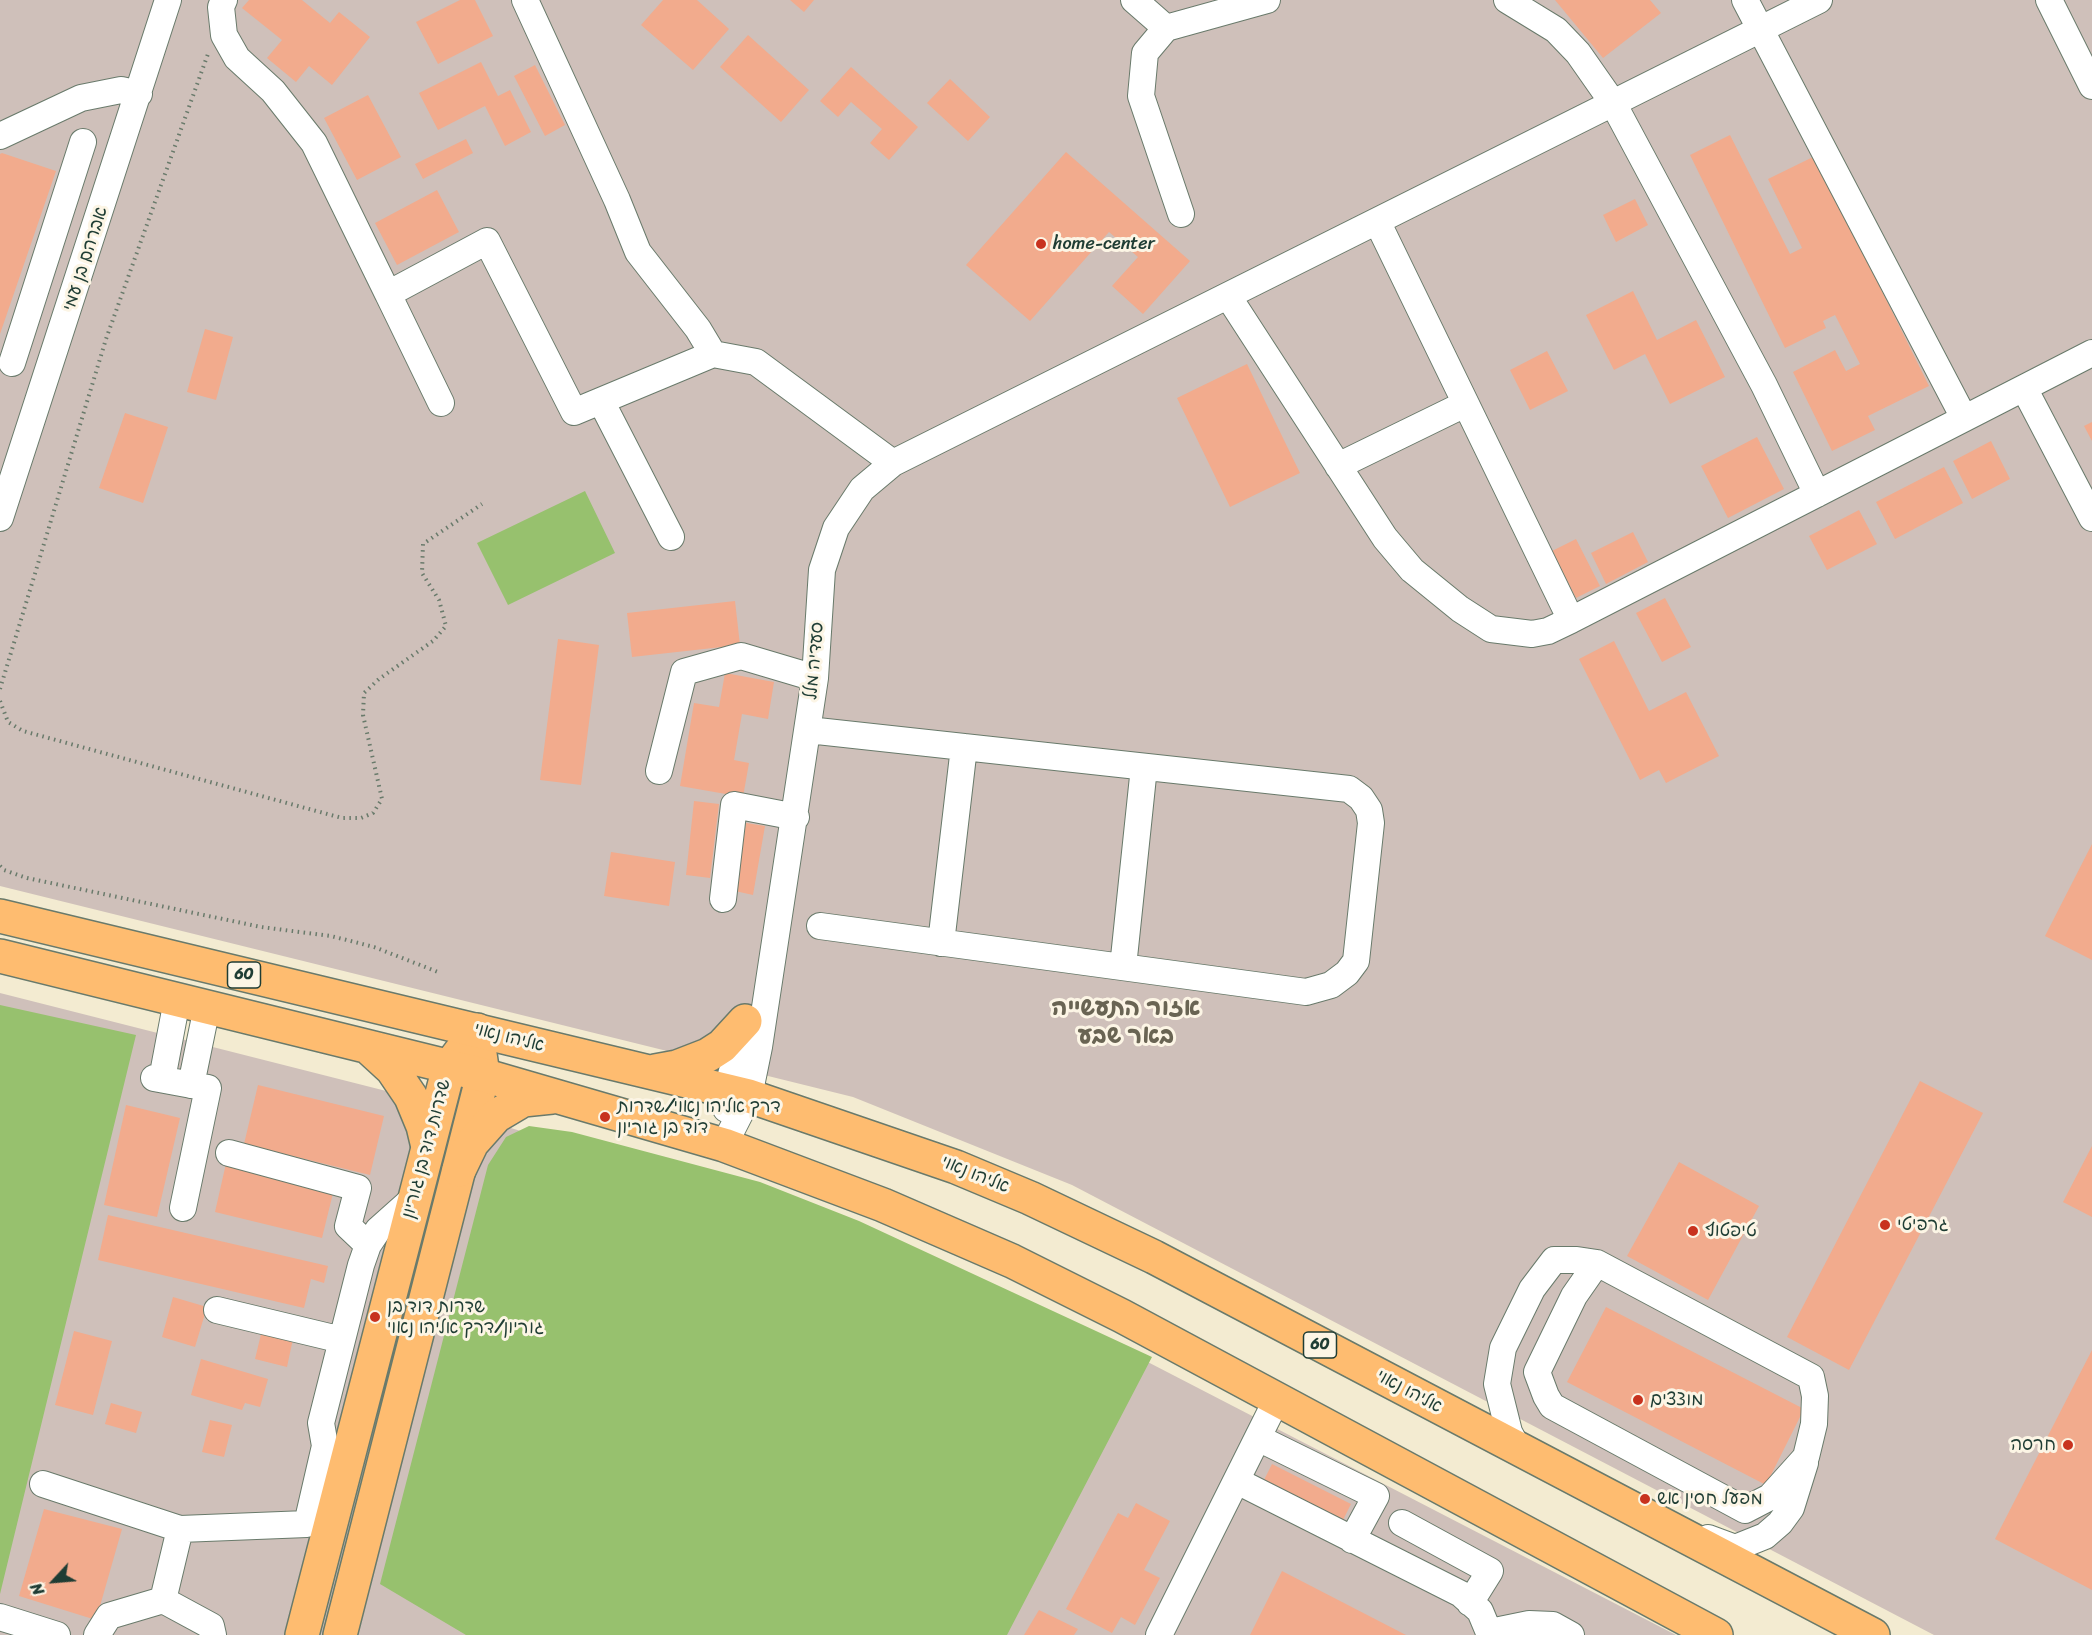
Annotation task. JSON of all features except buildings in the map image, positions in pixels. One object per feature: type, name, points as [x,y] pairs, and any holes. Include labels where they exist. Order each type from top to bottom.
[{"type":"main road","name":"אליהו נאוי","points":[[4,916],[738,1093],[956,1167],[1030,1198],[1154,1257],[1873,1635]]},
{"type":"main road","name":"60","points":[[0,956],[483,1075],[724,1145],[883,1205],[1012,1261],[1278,1399],[1716,1635]]},
{"type":"main road","points":[[645,1072],[677,1067],[708,1055],[722,1046],[745,1021]]},
{"type":"main road","name":"שדרות דוד בן גוריון","points":[[302,1635],[449,1067],[477,1030]]},
{"type":"main road","name":"שדרות דוד בן גוריון","points":[[340,1635],[483,1075],[477,1030]]},
{"type":"main road","points":[[368,1047],[392,1069],[411,1097],[423,1126],[428,1147]]},
{"type":"main road","points":[[459,1170],[472,1143],[496,1116],[523,1100],[554,1097]]},
{"type":"street","name":"אברהם בן עמי","points":[[0,518],[168,0]]},
{"type":"street","points":[[224,0],[221,7],[224,35],[237,58],[273,91],[314,143],[441,403]]},
{"type":"street","points":[[525,0],[617,200],[638,252],[698,329],[712,354]]},
{"type":"street","points":[[1134,0],[1166,28]]},
{"type":"street","points":[[1180,214],[1141,96],[1145,52],[1166,28],[1267,0]]},
{"type":"street","points":[[1507,0],[1556,30],[1578,53],[1613,103],[1764,385],[1817,494]]},
{"type":"street","points":[[1744,0],[1964,418]]},
{"type":"street","name":"סעדיה מלל","points":[[724,1145],[738,1093],[759,1047],[772,953],[796,817],[815,678],[822,570],[836,528],[862,489],[893,463],[1819,0]]},
{"type":"street","points":[[2049,0],[2092,86]]},
{"type":"street","points":[[0,136],[81,98],[121,90],[139,93]]},
{"type":"street","points":[[12,363],[82,142]]},
{"type":"street","points":[[1377,221],[1570,620]]},
{"type":"street","points":[[388,294],[487,241],[574,412],[712,354],[756,362],[893,463]]},
{"type":"street","points":[[38,281],[75,291]]},
{"type":"street","points":[[1228,296],[1385,538],[1412,570],[1460,609],[1491,629],[1532,634],[1548,631],[1570,620],[2092,353]]},
{"type":"street","points":[[2024,388],[2092,518]]},
{"type":"street","points":[[601,401],[671,537]]},
{"type":"street","points":[[1338,466],[1465,404]]},
{"type":"street","points":[[658,771],[684,672],[741,656],[815,678]]},
{"type":"street","points":[[808,730],[1349,789],[1361,798],[1369,810],[1371,823],[1356,960],[1347,974],[1330,985],[1306,993],[820,926]]},
{"type":"street","points":[[941,943],[964,747]]},
{"type":"street","points":[[1123,968],[1144,767]]},
{"type":"street","points":[[723,899],[734,805],[796,817]]},
{"type":"street","name":"סעדיה מלל","points":[[738,1093],[745,1021],[772,953]]},
{"type":"street","points":[[183,1208],[208,1088],[158,1079],[192,1003]]},
{"type":"street","points":[[191,1085],[192,1003]]},
{"type":"street","points":[[229,1153],[358,1188],[348,1226],[368,1245]]},
{"type":"street","points":[[340,1486],[321,1424],[342,1340],[368,1245],[378,1230],[415,1197]]},
{"type":"street","points":[[1518,1449],[1509,1432],[1497,1384],[1503,1348],[1532,1288],[1554,1260],[1597,1263],[1811,1377],[1815,1396],[1814,1424],[1806,1457],[1791,1508],[1780,1523],[1765,1536],[1735,1548],[1648,1517]]},
{"type":"street","points":[[1597,1263],[1574,1296],[1537,1372],[1552,1406],[1745,1510],[1770,1497],[1806,1457]]},
{"type":"street","points":[[217,1310],[342,1340]]},
{"type":"street","points":[[1159,1635],[1278,1399]]},
{"type":"street","points":[[1258,1438],[1376,1496],[1352,1539]]},
{"type":"street","points":[[43,1484],[180,1529],[307,1524],[326,1446]]},
{"type":"street","points":[[1237,1481],[1461,1594],[1480,1611],[1490,1634],[1529,1624],[1553,1625],[1571,1635]]},
{"type":"street","points":[[1402,1523],[1490,1571],[1470,1602]]},
{"type":"street","points":[[163,1600],[180,1529]]},
{"type":"street","points":[[97,1635],[109,1616],[163,1600],[211,1626],[213,1635]]},
{"type":"street","points":[[0,1617],[57,1635]]},
{"type":"path","points":[[0,689],[106,339],[213,40],[223,26]]},
{"type":"path","points":[[0,701],[8,722],[23,731],[342,818],[361,818],[373,813],[382,799],[363,715],[364,693],[379,679],[433,641],[446,626],[439,600],[422,573],[423,544],[482,504]]},
{"type":"path","points":[[0,866],[4,870],[27,878],[261,927],[331,936],[374,946],[438,972]]},
{"type":"shaded area","points":[[0,0],[2092,0],[2092,1635],[1934,1635],[1072,1185],[853,1097],[0,886]]},
{"type":"shaded area","points":[[0,993],[398,1094],[836,1226],[1051,1312],[1676,1635],[0,1635]]},
{"type":"green space","points":[[585,491],[615,553],[508,605],[477,543]]},
{"type":"green space","points":[[0,1005],[136,1035],[0,1594]]},
{"type":"green space","points":[[529,1126],[572,1132],[760,1182],[859,1221],[1152,1357],[1007,1635],[466,1635],[380,1584],[488,1165],[506,1137]]},
{"type":"place","name":"home-center","points":[[1041,244]]},
{"type":"place","name":"דרך אליהו נאוי/שדרות דוד בן גוריון","points":[[605,1117]]},
{"type":"place","name":"גרפיטי","points":[[1885,1225]]},
{"type":"place","name":"טיפטוף","points":[[1693,1231]]},
{"type":"place","name":"שדרות דוד בן גוריון/דרך אליהו נאוי","points":[[375,1317]]},
{"type":"place","name":"מוצצים","points":[[1638,1400]]},
{"type":"place","name":"חרסה","points":[[2068,1445]]},
{"type":"place","name":"מפעל חסין אש","points":[[1645,1499]]},
{"type":"district","name":"אזור התעשייה באר שבע","points":[[1126,1023]]}]
